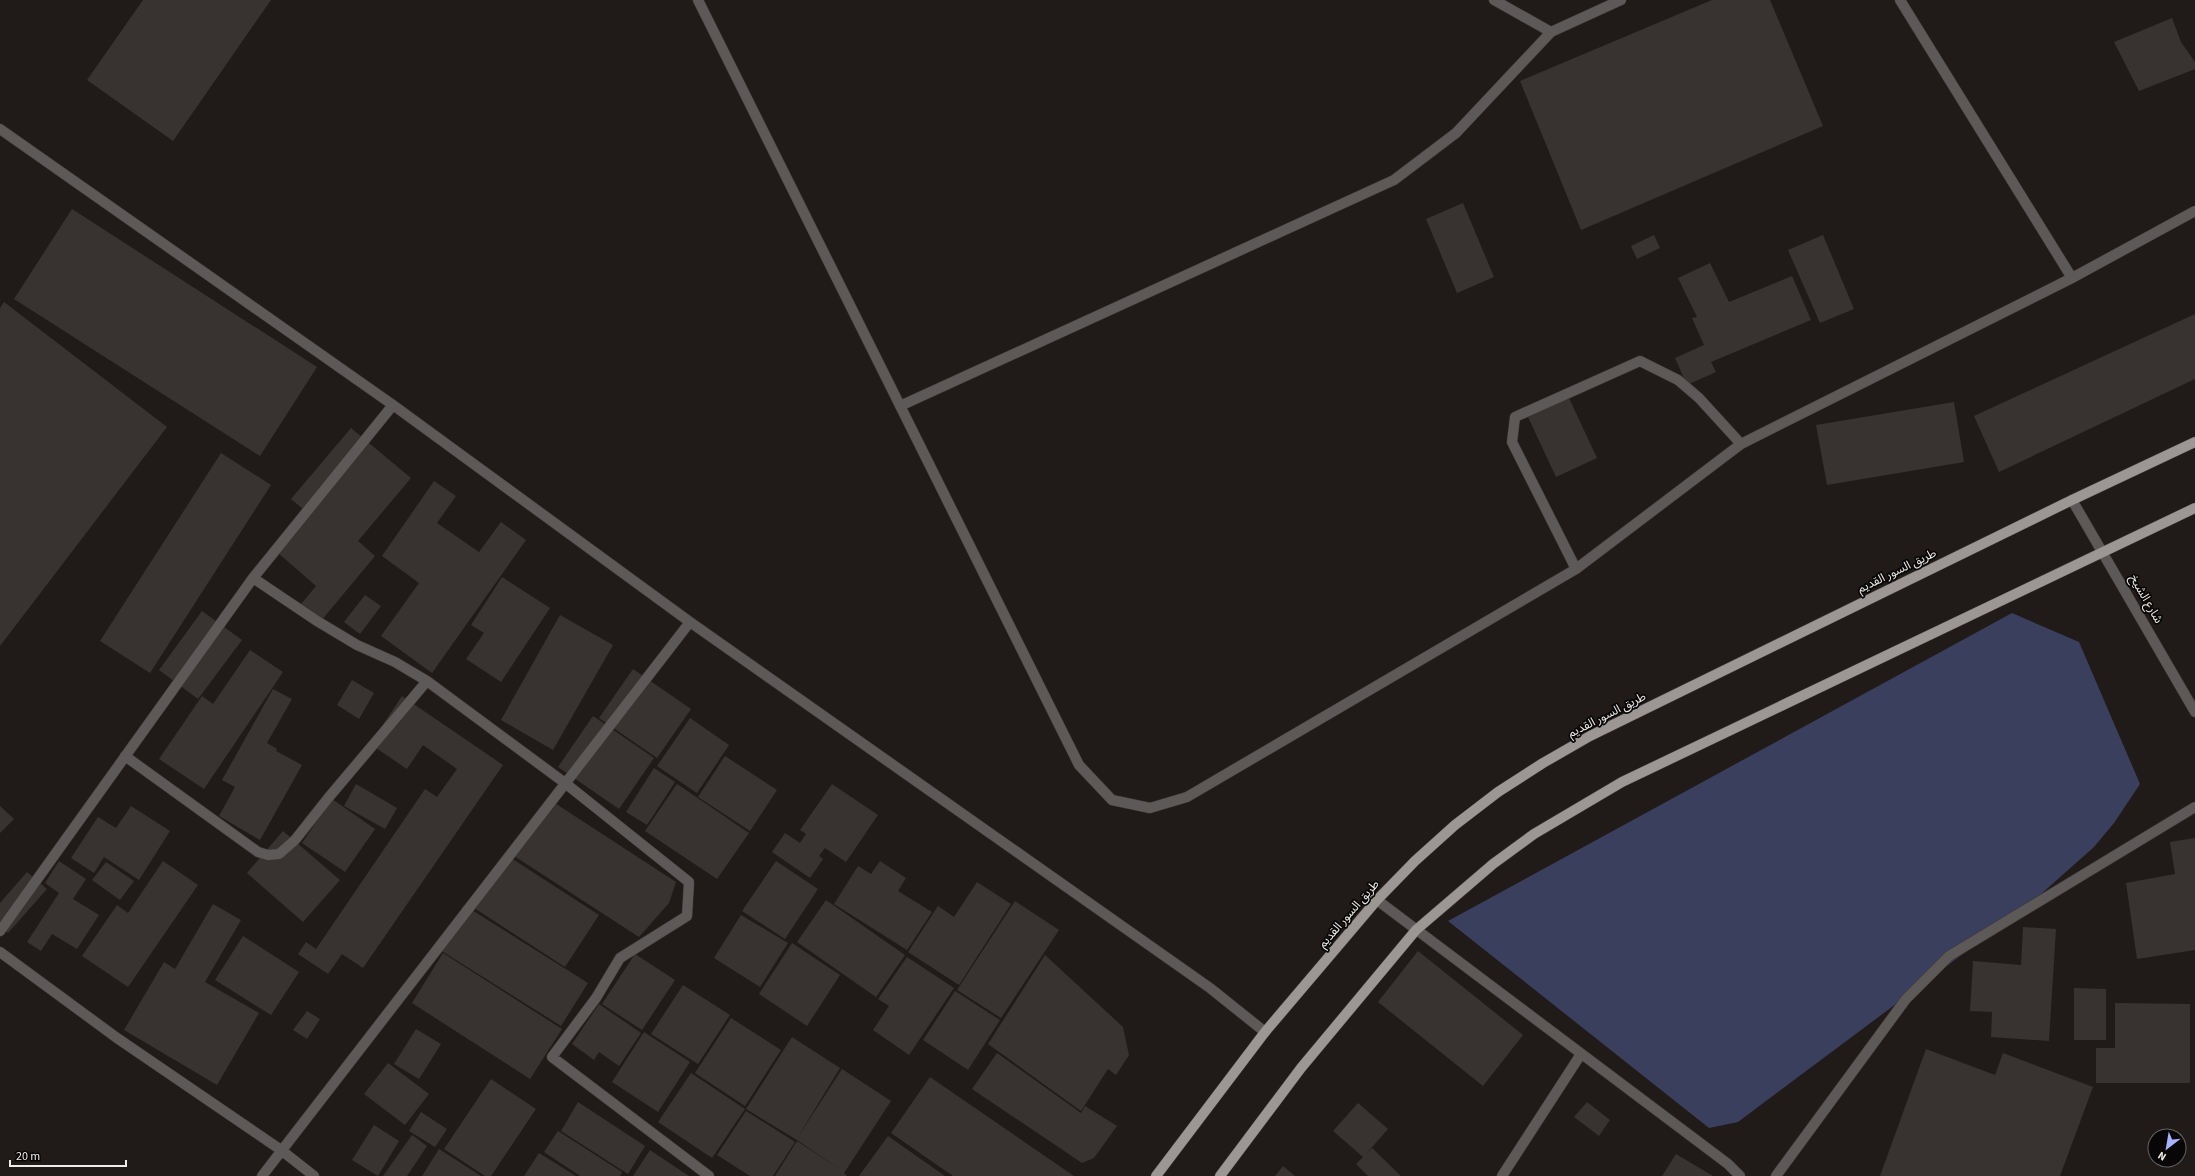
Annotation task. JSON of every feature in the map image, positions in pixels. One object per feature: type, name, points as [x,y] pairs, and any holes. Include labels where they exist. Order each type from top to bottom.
[{"type":"main road","name":"طريق السور القديم","points":[[1156,1176],[1265,1032],[1377,900],[1414,861],[1498,792],[1543,763],[1590,736],[2072,500],[2195,442]]},
{"type":"main road","points":[[1220,1176],[1301,1068],[1416,930],[1465,887],[1534,834],[1622,782],[2195,508]]},
{"type":"street","points":[[698,0],[1079,765],[1112,800],[1150,808],[1187,797],[1576,569],[1740,444],[2072,278],[2195,211]]},
{"type":"street","points":[[1494,0],[1551,32]]},
{"type":"street","points":[[900,406],[1394,180],[1456,133],[1551,32],[1621,0]]},
{"type":"street","points":[[1900,0],[2072,278]]},
{"type":"street","points":[[0,129],[393,405],[690,622],[1210,988],[1265,1032]]},
{"type":"street","points":[[1576,569],[1512,442],[1515,417],[1640,361],[1678,380],[1699,398],[1740,444]]},
{"type":"street","points":[[0,931],[253,578],[393,405]]},
{"type":"street","name":"شارع الشيخ","points":[[2072,500],[2103,551],[2195,712]]},
{"type":"street","points":[[253,578],[317,621],[357,645],[395,662],[427,681],[565,783],[689,882],[687,916],[620,958],[596,998],[552,1057],[709,1176]]},
{"type":"street","points":[[262,1176],[690,622]]},
{"type":"street","points":[[125,756],[258,852],[268,855],[279,854],[295,840],[343,779],[427,681]]},
{"type":"street","points":[[1776,1176],[1906,999],[1949,956],[2195,807]]},
{"type":"street","points":[[1377,900],[1728,1164],[1740,1176]]},
{"type":"street","points":[[0,952],[117,1038],[281,1150],[314,1176]]},
{"type":"street","points":[[1502,1176],[1581,1054]]},
{"type":"shaded area","points":[[2012,613],[2079,642],[2140,784],[2114,823],[2094,847],[2031,903],[1738,1122],[1709,1128],[1448,921]]},
{"type":"building","points":[[143,0],[271,0],[173,141],[87,80]]},
{"type":"building","points":[[1712,0],[1770,0],[1823,126],[1581,230],[1520,81]]},
{"type":"building","points":[[2172,18],[2181,42],[2195,62],[2195,69],[2139,91],[2114,42]]},
{"type":"building","points":[[1463,203],[1494,277],[1457,293],[1426,219]]},
{"type":"building","points":[[72,209],[317,367],[260,456],[14,299]]},
{"type":"building","points":[[1654,235],[1660,248],[1637,259],[1631,246]]},
{"type":"building","points":[[1823,235],[1854,309],[1820,323],[1788,250]]},
{"type":"building","points":[[1710,263],[1729,302],[1792,276],[1811,320],[1711,362],[1716,372],[1687,385],[1675,358],[1704,345],[1692,318],[1697,317],[1678,278]]},
{"type":"building","points":[[4,302],[167,427],[0,646],[0,308]]},
{"type":"building","points":[[2195,314],[2195,379],[1999,472],[1974,416]]},
{"type":"building","points":[[1569,398],[1597,458],[1556,477],[1528,417]]},
{"type":"building","points":[[1954,402],[1964,462],[1827,485],[1816,425]]},
{"type":"building","points":[[351,428],[411,478],[358,541],[375,556],[321,621],[301,604],[316,586],[277,552],[309,514],[291,499]]},
{"type":"building","points":[[221,453],[271,485],[150,673],[100,641]]},
{"type":"building","points":[[434,481],[456,496],[437,523],[479,552],[501,522],[526,540],[432,673],[381,636],[419,583],[382,556]]},
{"type":"building","points":[[502,577],[550,608],[501,682],[466,659],[484,633],[471,625]]},
{"type":"building","points":[[365,595],[381,606],[360,634],[344,622]]},
{"type":"building","points":[[202,611],[242,640],[198,699],[159,670]]},
{"type":"building","points":[[560,615],[613,645],[553,750],[501,720]]},
{"type":"building","points":[[250,650],[283,672],[204,789],[159,759],[202,696],[213,704]]},
{"type":"building","points":[[633,669],[691,709],[657,758],[599,718]]},
{"type":"building","points":[[352,680],[374,693],[359,719],[337,705]]},
{"type":"building","points":[[273,689],[292,699],[267,743],[277,749],[276,751],[302,765],[260,840],[219,816],[235,787],[222,780]]},
{"type":"building","points":[[402,696],[503,765],[363,968],[342,954],[328,974],[298,954],[306,942],[316,949],[425,789],[437,797],[457,769],[423,745],[407,769],[370,744]]},
{"type":"building","points":[[593,716],[654,758],[619,809],[558,767]]},
{"type":"building","points":[[690,718],[729,745],[697,793],[657,766]]},
{"type":"building","points":[[725,756],[777,790],[750,831],[698,797]]},
{"type":"building","points":[[654,768],[675,782],[647,825],[626,812]]},
{"type":"building","points":[[356,784],[397,808],[385,829],[344,806]]},
{"type":"building","points":[[677,784],[749,833],[717,879],[645,831]]},
{"type":"building","points":[[832,784],[878,815],[846,862],[825,848],[819,856],[823,859],[810,878],[772,852],[785,833],[800,843],[806,834],[800,830]]},
{"type":"building","points":[[547,798],[676,882],[669,903],[639,937],[511,854]]},
{"type":"building","points":[[332,799],[375,829],[345,872],[302,843]]},
{"type":"building","points":[[0,806],[14,819],[0,833]]},
{"type":"building","points":[[131,806],[170,831],[139,880],[104,857],[94,873],[71,858],[98,817],[116,828]]},
{"type":"building","points":[[283,831],[340,880],[303,922],[247,873]]},
{"type":"building","points":[[2195,838],[2195,950],[2137,959],[2126,883],[2175,874],[2170,842]]},
{"type":"building","points":[[508,856],[599,915],[565,967],[474,908]]},
{"type":"building","points":[[59,861],[86,879],[73,899],[99,915],[77,949],[52,934],[41,951],[27,942],[59,893],[45,883]]},
{"type":"building","points":[[163,861],[198,885],[128,987],[82,956],[117,905],[128,913]]},
{"type":"building","points":[[776,861],[818,889],[785,939],[742,911]]},
{"type":"building","points":[[880,861],[906,878],[898,891],[932,912],[907,950],[834,904],[858,866],[871,874]]},
{"type":"building","points":[[106,862],[134,881],[120,900],[92,880]]},
{"type":"building","points":[[27,872],[47,889],[8,933],[0,926],[0,903]]},
{"type":"building","points":[[977,882],[1011,904],[959,985],[908,952],[938,906],[954,917]]},
{"type":"building","points":[[826,900],[905,955],[876,997],[797,942]]},
{"type":"building","points":[[1015,901],[1059,930],[1001,1018],[957,990]]},
{"type":"building","points":[[213,904],[241,920],[205,982],[259,1013],[217,1085],[124,1030],[164,962],[175,969]]},
{"type":"building","points":[[464,905],[588,983],[561,1026],[437,948]]},
{"type":"building","points":[[741,915],[788,943],[760,987],[714,958]]},
{"type":"building","points":[[2023,927],[2056,929],[2049,1041],[1991,1037],[1992,1012],[1970,1011],[1973,961],[2021,965]]},
{"type":"building","points":[[243,936],[299,972],[271,1015],[215,980]]},
{"type":"building","points":[[792,943],[840,975],[807,1026],[759,994]]},
{"type":"building","points":[[1418,951],[1523,1035],[1483,1086],[1378,1002]]},
{"type":"building","points":[[443,953],[562,1029],[530,1079],[412,1003]]},
{"type":"building","points":[[635,954],[675,980],[642,1030],[602,1004]]},
{"type":"building","points":[[1045,955],[1123,1027],[1129,1055],[1116,1075],[1108,1069],[1081,1111],[988,1044]]},
{"type":"building","points":[[907,957],[954,988],[909,1055],[873,1030],[889,1006],[878,999]]},
{"type":"building","points":[[683,985],[730,1015],[698,1064],[651,1034]]},
{"type":"building","points":[[2074,988],[2106,989],[2106,1040],[2074,1040]]},
{"type":"building","points":[[955,991],[1000,1020],[968,1070],[923,1040]]},
{"type":"building","points":[[2115,1003],[2190,1004],[2190,1083],[2096,1083],[2096,1048],[2115,1048]]},
{"type":"building","points":[[599,1004],[641,1033],[619,1066],[599,1052],[594,1060],[572,1044]]},
{"type":"building","points":[[307,1011],[320,1019],[307,1039],[293,1030]]},
{"type":"building","points":[[731,1018],[781,1050],[745,1106],[695,1073]]},
{"type":"building","points":[[416,1029],[441,1044],[419,1079],[394,1064]]},
{"type":"building","points":[[644,1032],[690,1062],[658,1112],[612,1082]]},
{"type":"building","points":[[792,1037],[840,1068],[796,1140],[746,1109]]},
{"type":"building","points":[[1926,1049],[1995,1075],[2003,1053],[2093,1087],[2060,1176],[1880,1176]]},
{"type":"building","points":[[997,1053],[1081,1113],[1085,1106],[1117,1126],[1094,1158],[1082,1163],[972,1089]]},
{"type":"building","points":[[388,1063],[429,1094],[405,1125],[364,1094]]},
{"type":"building","points":[[842,1069],[891,1101],[844,1173],[847,1176],[775,1176],[797,1141],[841,1170],[796,1140]]},
{"type":"building","points":[[691,1073],[745,1109],[712,1158],[658,1122]]},
{"type":"building","points":[[930,1077],[1074,1176],[953,1176],[891,1133]]},
{"type":"building","points":[[491,1079],[536,1109],[491,1176],[485,1176],[444,1149]]},
{"type":"building","points":[[578,1102],[645,1146],[628,1174],[561,1131]]},
{"type":"building","points":[[1587,1102],[1610,1120],[1599,1136],[1574,1117]]},
{"type":"building","points":[[1358,1103],[1388,1129],[1366,1154],[1372,1148],[1401,1176],[1368,1176],[1356,1164],[1363,1157],[1333,1131]]},
{"type":"building","points":[[746,1111],[795,1142],[773,1176],[750,1176],[717,1155]]},
{"type":"building","points":[[421,1112],[447,1129],[435,1147],[409,1131]]},
{"type":"building","points":[[374,1125],[399,1141],[378,1176],[352,1160]]},
{"type":"building","points":[[558,1131],[622,1172],[620,1176],[580,1176],[544,1152]]},
{"type":"building","points":[[412,1135],[427,1146],[407,1176],[383,1176]]},
{"type":"building","points":[[888,1136],[945,1176],[859,1176]]},
{"type":"building","points":[[439,1149],[481,1176],[422,1176]]},
{"type":"building","points":[[650,1150],[689,1176],[633,1176]]},
{"type":"building","points":[[539,1153],[576,1176],[524,1176]]},
{"type":"building","points":[[1676,1154],[1713,1176],[1662,1176]]},
{"type":"building","points":[[1283,1166],[1295,1176],[1275,1176]]}]
